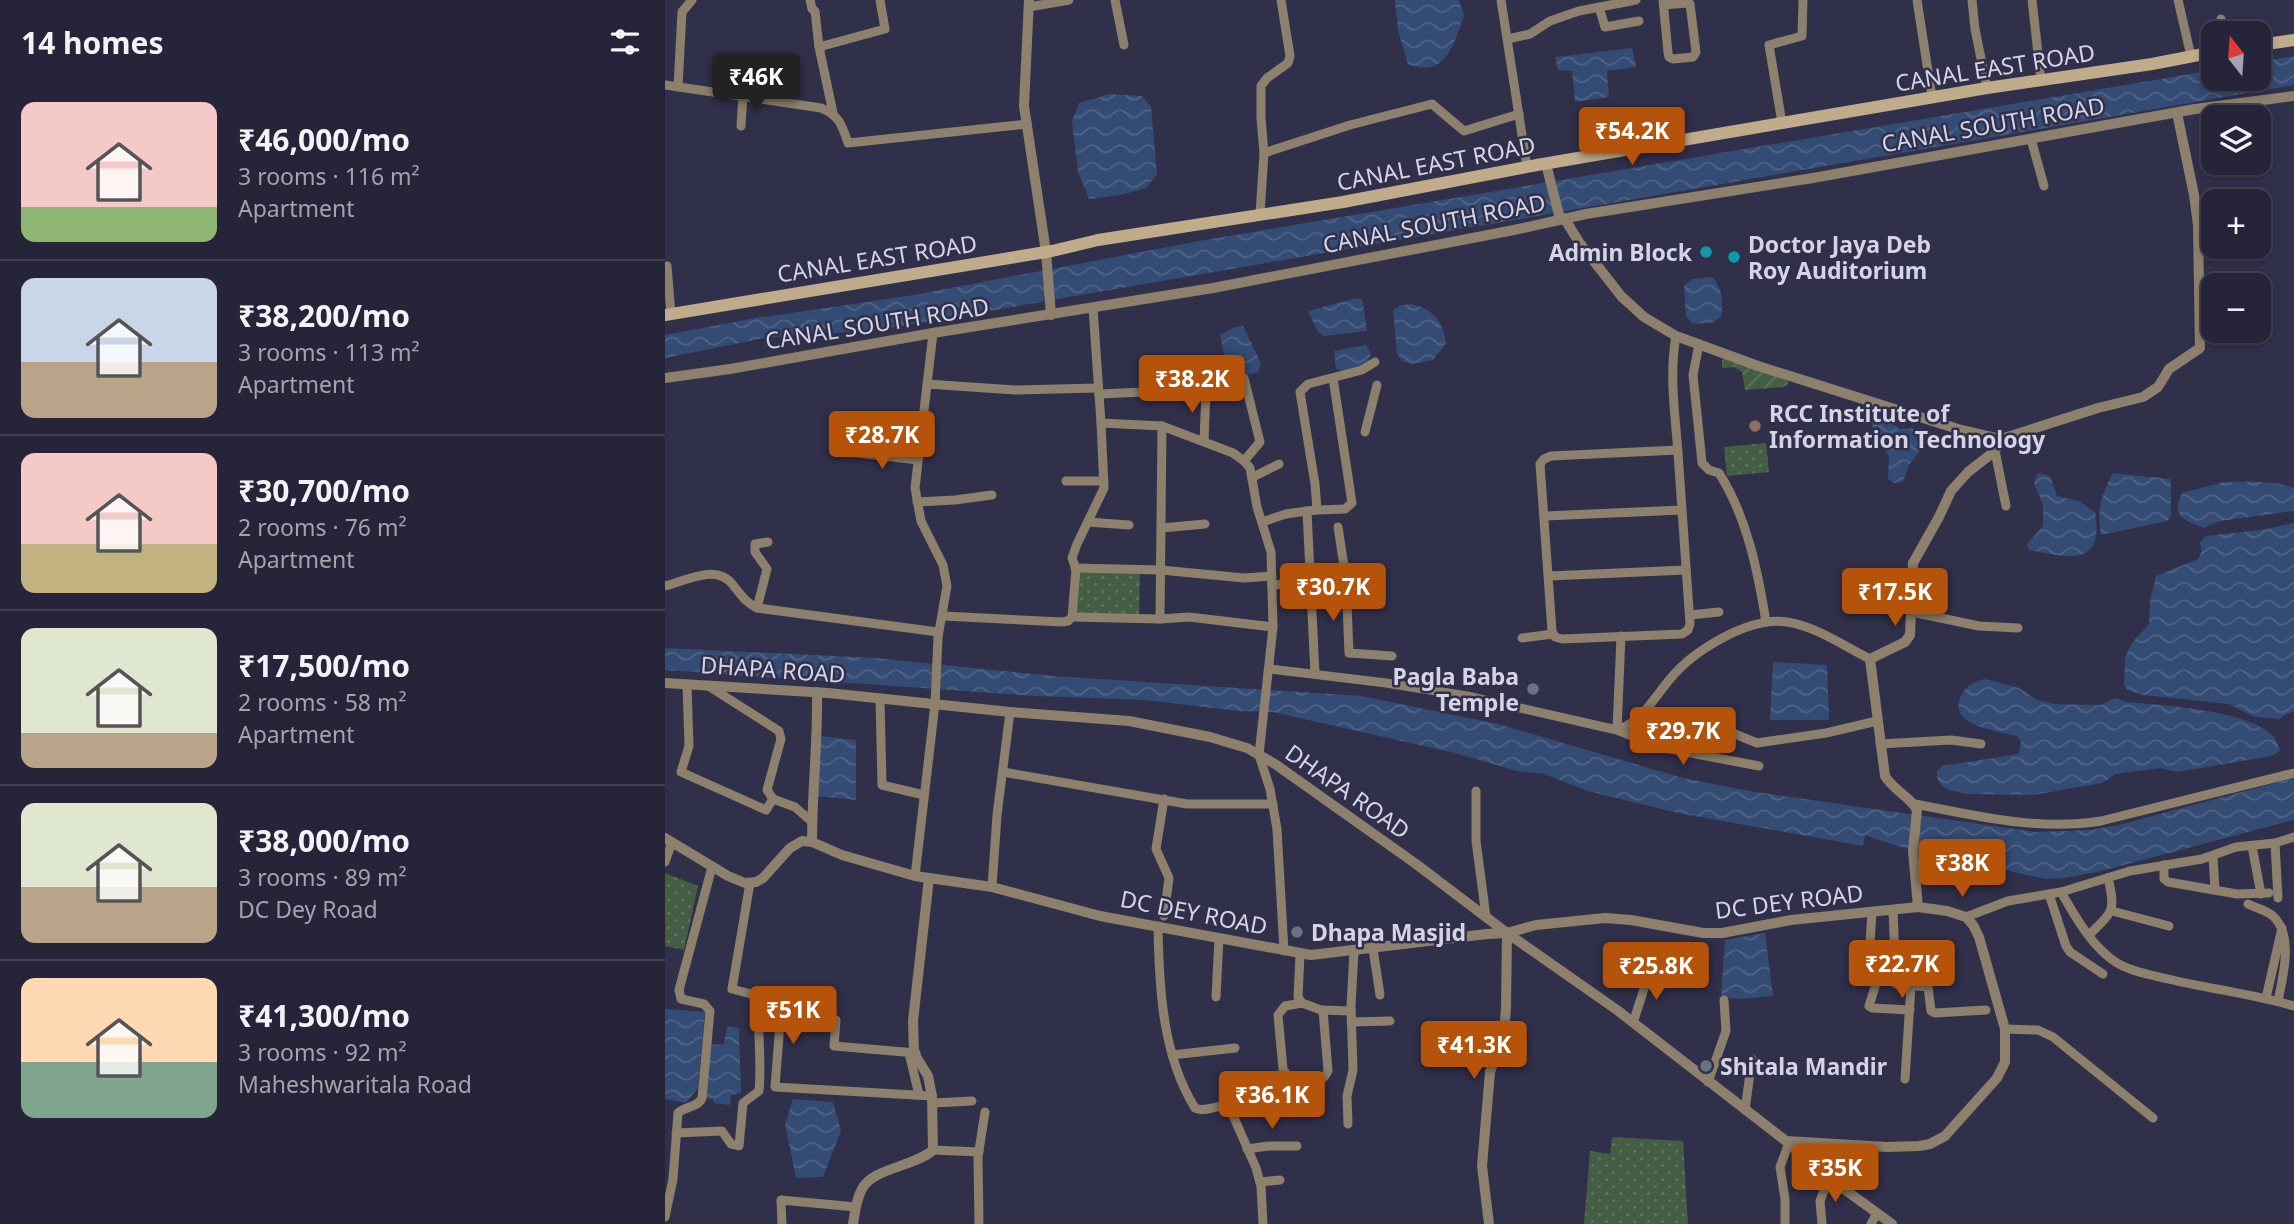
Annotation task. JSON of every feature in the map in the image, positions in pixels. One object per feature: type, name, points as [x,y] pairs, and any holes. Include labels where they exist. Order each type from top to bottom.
[{"type":"main road","points":[[2271,43],[2294,40]]},
{"type":"main road","name":"CANAL EAST ROAD","points":[[668,314],[1046,252],[1098,240],[1343,202],[1527,167],[1547,168],[1782,123],[2201,54]]},
{"type":"street","points":[[678,87],[682,12],[692,0]]},
{"type":"street","points":[[810,0],[815,11],[819,47],[833,113]]},
{"type":"street","points":[[819,47],[885,29],[880,0]]},
{"type":"street","points":[[1051,315],[1046,252],[1024,106],[1029,4],[1069,0]]},
{"type":"street","points":[[1115,0],[1124,45]]},
{"type":"street","points":[[1260,214],[1264,153],[1261,86],[1267,78],[1288,63],[1290,55],[1281,0]]},
{"type":"street","points":[[1501,0],[1527,167]]},
{"type":"street","points":[[1508,39],[1530,34],[1556,18],[1636,0]]},
{"type":"street","points":[[1782,123],[1769,44],[1802,36],[1803,0]]},
{"type":"street","points":[[1917,0],[1932,97]]},
{"type":"street","points":[[1972,0],[1987,88]]},
{"type":"street","points":[[2032,0],[2041,80]]},
{"type":"street","points":[[2178,0],[2191,56]]},
{"type":"street","points":[[1663,3],[1690,4],[1696,52],[1693,57],[1669,57],[1663,3]]},
{"type":"street","points":[[1599,8],[1605,27],[1639,21]]},
{"type":"street","points":[[759,70],[780,71],[778,101]]},
{"type":"street","points":[[665,85],[821,108],[833,113],[842,122],[848,143],[1027,124]]},
{"type":"street","points":[[741,126],[743,95]]},
{"type":"street","name":"CANAL SOUTH ROAD","points":[[665,377],[730,369],[1213,288],[1514,230],[1561,217],[2177,113],[2294,96]]},
{"type":"street","points":[[1264,153],[1350,125],[1432,104],[1464,131],[1519,114]]},
{"type":"street","points":[[1547,168],[1561,217],[1621,296],[1644,317],[1676,336],[1758,366],[1958,429],[2001,439],[2098,408],[2143,397],[2158,387],[2169,369],[2194,355],[2200,348],[2198,226],[2177,113]]},
{"type":"street","points":[[2031,139],[2045,186]]},
{"type":"street","points":[[667,266],[668,314]]},
{"type":"street","points":[[943,616],[1062,622],[1072,617],[1076,568],[1073,553],[1104,488],[1093,308]]},
{"type":"street","points":[[915,876],[935,704],[938,635],[947,586],[946,572],[921,521],[915,488],[933,333]]},
{"type":"street","points":[[1522,638],[1553,634],[1562,639],[1682,634],[1688,630],[1672,379],[1676,336]]},
{"type":"street","points":[[1699,344],[1693,375],[1702,463],[1709,470],[1719,473],[1744,528],[1753,555],[1766,622]]},
{"type":"street","points":[[1315,674],[1310,580],[1315,484],[1300,392],[1308,384],[1362,370],[1375,362]]},
{"type":"street","points":[[927,384],[1015,390],[1206,389],[1244,378],[1260,442],[1244,461]]},
{"type":"street","points":[[1262,522],[1286,514],[1345,509],[1352,503],[1332,378]]},
{"type":"street","points":[[1364,432],[1377,385]]},
{"type":"street","points":[[1204,442],[1206,389]]},
{"type":"street","points":[[1101,424],[1162,426],[1233,453],[1244,461],[1253,477],[1271,552],[1273,627],[1259,755],[1277,829],[1284,951]]},
{"type":"street","points":[[1160,619],[1162,426]]},
{"type":"street","points":[[1870,659],[1905,642],[1910,635],[1913,563],[1951,491],[1968,472],[1995,451],[2001,439]]},
{"type":"street","points":[[1553,634],[1540,464],[1551,456],[1678,450]]},
{"type":"street","points":[[1995,451],[2006,506]]},
{"type":"street","points":[[849,452],[918,460]]},
{"type":"street","points":[[1253,477],[1279,464]]},
{"type":"street","points":[[1066,481],[1104,481]]},
{"type":"street","points":[[918,502],[992,495]]},
{"type":"street","points":[[1545,516],[1682,510]]},
{"type":"street","points":[[1088,522],[1129,525]]},
{"type":"street","points":[[1162,528],[1205,524]]},
{"type":"street","points":[[1338,527],[1346,579],[1349,653],[1392,656]]},
{"type":"street","points":[[757,608],[767,569],[755,552],[755,544],[768,542]]},
{"type":"street","points":[[1076,568],[1161,569],[1272,581],[1346,579]]},
{"type":"street","points":[[1549,576],[1686,570]]},
{"type":"street","points":[[665,586],[691,576],[719,576],[731,581],[744,600],[757,608],[938,635]]},
{"type":"street","points":[[1689,615],[1719,612]]},
{"type":"street","points":[[1912,612],[1979,626],[2018,628]]},
{"type":"street","points":[[1072,617],[1189,617],[1273,627]]},
{"type":"street","points":[[1618,730],[1639,719],[1678,669],[1691,659],[1728,635],[1766,622],[1784,621],[1803,626],[1870,659]]},
{"type":"street","points":[[1618,730],[1621,636]]},
{"type":"street","points":[[1870,659],[1885,776],[1892,787],[1916,807],[2014,823],[2075,825],[2101,821],[2294,773]]},
{"type":"street","points":[[1270,669],[1386,683],[1505,703],[1618,730],[1660,747],[1759,766]]},
{"type":"street","name":"DHAPA ROAD","points":[[665,682],[817,692],[1129,721],[1210,737],[1247,748],[1416,864],[1633,1023],[1787,1142],[1829,1178],[1892,1224]]},
{"type":"street","points":[[687,684],[689,746],[681,772],[767,810],[773,799]]},
{"type":"street","points":[[711,687],[779,731],[781,739],[767,790],[773,799],[795,807],[812,822]]},
{"type":"street","points":[[665,862],[668,840],[728,876],[750,883],[767,875],[790,848],[802,841],[811,842],[818,735],[817,692]]},
{"type":"street","points":[[880,698],[882,785],[924,795]]},
{"type":"street","points":[[1647,709],[1681,724],[1735,734],[1757,743],[1826,733],[1877,721]]},
{"type":"street","points":[[992,887],[1010,712]]},
{"type":"street","points":[[1880,744],[1951,740],[1981,744]]},
{"type":"street","points":[[1003,772],[1187,804],[1273,804]]},
{"type":"street","points":[[1476,791],[1476,841],[1486,917]]},
{"type":"street","points":[[1164,799],[1156,849],[1169,878],[1161,921],[1159,979],[1172,1055],[1195,1108],[1202,1110],[1221,1105],[1230,1108],[1260,1182],[1263,1224]]},
{"type":"street","points":[[1916,807],[1913,851],[1918,907]]},
{"type":"street","points":[[1785,1224],[1785,1199],[1780,1167],[1787,1142],[1919,1146],[1945,1136],[1997,1078],[2005,1062],[2005,1029],[1979,937],[1966,917],[2008,901],[2061,892],[2130,870],[2213,856],[2236,847],[2275,843],[2294,837]]},
{"type":"street","name":"DC DEY ROAD","points":[[811,842],[842,855],[915,876],[992,887],[1100,916],[1161,921],[1219,938],[1311,956],[1507,933],[1536,925],[1605,918],[1703,933],[1722,933],[1770,923],[1918,907],[1966,917]]},
{"type":"street","points":[[2269,895],[2275,843]]},
{"type":"street","points":[[2252,846],[2269,895]]},
{"type":"street","points":[[2213,856],[2215,890]]},
{"type":"street","points":[[2164,865],[2165,881],[2215,890],[2269,895]]},
{"type":"street","points":[[665,1217],[669,1167],[678,1113],[699,1103],[702,1098],[711,1015],[704,1004],[681,999],[679,990],[712,867]]},
{"type":"street","points":[[919,1095],[912,1053],[913,1020],[929,878]]},
{"type":"street","points":[[2089,935],[2112,911],[2113,901],[2108,878]]},
{"type":"street","points":[[676,1133],[722,1131],[731,1144],[739,1146],[743,1103],[759,1091],[759,1000],[751,994],[732,989],[750,883]]},
{"type":"street","points":[[2061,892],[2089,935],[2109,957],[2129,969],[2294,1006]]},
{"type":"street","points":[[2049,894],[2063,939],[2070,952],[2103,974]]},
{"type":"street","points":[[2248,904],[2275,917],[2287,942],[2278,1001]]},
{"type":"street","points":[[1893,910],[1896,984],[1928,986],[1931,1011],[1935,1013],[1986,1010]]},
{"type":"street","points":[[2112,911],[2169,926]]},
{"type":"street","points":[[1872,912],[1870,943],[1879,974],[1869,1006],[1910,1010]]},
{"type":"street","points":[[2266,998],[2282,927]]},
{"type":"street","points":[[1489,1224],[1482,1166],[1490,1072],[1504,1033],[1507,933]]},
{"type":"street","points":[[1216,998],[1219,938]]},
{"type":"street","points":[[1373,949],[1380,995]]},
{"type":"street","points":[[1348,1125],[1347,1096],[1353,1070],[1351,1012],[1354,951]]},
{"type":"street","points":[[1300,954],[1298,997],[1302,1003]]},
{"type":"street","points":[[1633,1023],[1650,970]]},
{"type":"street","points":[[1905,1079],[1911,985]]},
{"type":"street","points":[[1708,1082],[1726,1031],[1724,1000]]},
{"type":"street","points":[[1323,1010],[1328,1070],[1324,1078],[1316,1083],[1302,1086],[1293,1084],[1283,1069],[1278,1015],[1285,1006],[1302,1003],[1323,1010],[1351,1012]]},
{"type":"street","points":[[912,1053],[834,1046],[836,1020],[824,1014],[825,1011],[781,1010],[775,1087],[919,1095],[933,1099],[972,1101]]},
{"type":"street","points":[[1351,1022],[1390,1021]]},
{"type":"street","points":[[2005,1029],[2046,1032],[2153,1118]]},
{"type":"street","points":[[1172,1055],[1235,1048]]},
{"type":"street","points":[[853,1224],[861,1189],[868,1180],[926,1157],[933,1150],[933,1099],[928,1076],[912,1053]]},
{"type":"street","points":[[1745,1110],[1752,1059]]},
{"type":"street","points":[[979,1224],[979,1152],[985,1112]]},
{"type":"street","points":[[1247,1149],[1297,1146]]},
{"type":"street","points":[[933,1150],[979,1152]]},
{"type":"street","points":[[1822,1224],[1820,1201],[1829,1178]]},
{"type":"street","points":[[1260,1182],[1280,1180]]},
{"type":"street","points":[[782,1224],[781,1200],[856,1207]]},
{"type":"street","points":[[1871,1224],[1877,1213]]},
{"type":"green space","points":[[1726,358],[1787,380],[1788,384],[1783,387],[1745,390],[1742,372],[1734,367],[1722,368],[1722,360]]},
{"type":"green space","points":[[1766,443],[1769,472],[1727,476],[1724,447]]},
{"type":"green space","points":[[1077,569],[1140,572],[1139,617],[1073,617]]},
{"type":"green space","points":[[665,873],[698,886],[684,950],[665,946]]},
{"type":"green space","points":[[1612,1137],[1683,1141],[1688,1224],[1584,1224],[1590,1151],[1610,1154]]},
{"type":"water","points":[[1395,0],[1459,0],[1464,16],[1451,48],[1440,63],[1431,67],[1408,64],[1398,31]]},
{"type":"water","points":[[1632,48],[1636,67],[1607,71],[1609,97],[1575,102],[1572,71],[1558,70],[1555,57]]},
{"type":"water","points":[[2294,56],[2294,85],[2271,89],[2271,60]]},
{"type":"water","points":[[2201,72],[2201,91],[2259,91],[879,330],[764,338],[665,358],[665,335],[756,318],[914,295],[1199,241]]},
{"type":"water","points":[[1110,94],[1142,96],[1151,107],[1157,174],[1146,188],[1121,195],[1089,199],[1078,172],[1072,121],[1079,103]]},
{"type":"water","points":[[1712,277],[1721,296],[1721,317],[1712,323],[1693,324],[1686,316],[1684,286],[1692,279]]},
{"type":"water","points":[[1357,298],[1363,303],[1367,331],[1323,336],[1318,332],[1308,311]]},
{"type":"water","points":[[1409,304],[1430,312],[1442,328],[1446,343],[1433,360],[1412,364],[1402,361],[1397,353],[1393,310]]},
{"type":"water","points":[[1243,326],[1261,363],[1258,372],[1235,378],[1228,372],[1220,335]]},
{"type":"water","points":[[1366,345],[1371,354],[1368,362],[1348,370],[1336,369],[1334,351]]},
{"type":"water","points":[[1872,417],[1885,417],[1899,429],[1923,428],[1927,432],[1927,442],[1909,465],[1903,482],[1894,483],[1888,479],[1889,456],[1874,433]]},
{"type":"water","points":[[2038,473],[2050,476],[2057,496],[2079,501],[2095,512],[2097,530],[2089,551],[2069,556],[2029,550],[2027,544],[2043,526],[2043,505],[2034,483]]},
{"type":"water","points":[[2113,473],[2171,479],[2171,516],[2167,521],[2101,535],[2101,503]]},
{"type":"water","points":[[2224,482],[2268,483],[2294,488],[2294,511],[2220,521],[2204,528],[2181,516],[2178,507],[2182,493]]},
{"type":"water","points":[[2294,523],[2294,711],[2280,719],[2255,717],[2229,704],[2144,695],[2127,690],[2124,684],[2125,657],[2132,643],[2149,624],[2150,601],[2156,576],[2198,559],[2202,551],[2200,542],[2206,536]]},
{"type":"water","points":[[665,648],[876,658],[1053,676],[1361,696],[1498,724],[1683,778],[1755,792],[2035,832],[2091,830],[2119,825],[2294,778],[2294,820],[2097,872],[2045,879],[1897,846],[1865,835],[1863,846],[1678,813],[1588,791],[1544,774],[1517,771],[1455,753],[1273,712],[1238,711],[1145,700],[1036,696],[665,670]]},
{"type":"water","points":[[1773,662],[1827,665],[1829,720],[1770,720]]},
{"type":"water","points":[[1985,679],[2019,688],[2037,700],[2054,704],[2100,705],[2115,698],[2126,702],[2182,707],[2225,715],[2261,727],[2274,738],[2280,751],[2272,756],[2177,772],[2161,768],[2116,774],[2102,783],[2033,795],[1968,794],[1949,790],[1941,785],[1937,778],[1937,771],[1942,766],[2019,754],[2021,742],[2017,736],[1975,725],[1960,713],[1958,704],[1964,691],[1972,684]]},
{"type":"water","points":[[821,736],[856,740],[856,800],[816,796]]},
{"type":"water","points":[[1765,933],[1773,996],[1743,999],[1721,997],[1725,940]]},
{"type":"water","points":[[665,1009],[705,1012],[698,1088],[686,1103],[665,1099]]},
{"type":"water","points":[[727,1026],[739,1028],[741,1093],[731,1095],[730,1105],[713,1103],[713,1099],[705,1098],[709,1045],[724,1044]]},
{"type":"water","points":[[793,1099],[833,1102],[841,1131],[823,1177],[796,1178],[785,1124]]},
{"type":"place","name":"Admin Block","points":[[1706,252]]},
{"type":"place","name":"Doctor Jaya Deb Roy Auditorium","points":[[1734,257]]},
{"type":"place","name":"RCC Institute of Information Technology","points":[[1755,426]]},
{"type":"place","name":"Pagla Baba Temple","points":[[1533,689]]},
{"type":"place","name":"Dhapa Masjid","points":[[1297,932]]},
{"type":"place","name":"Shitala Mandir","points":[[1706,1066]]}]
